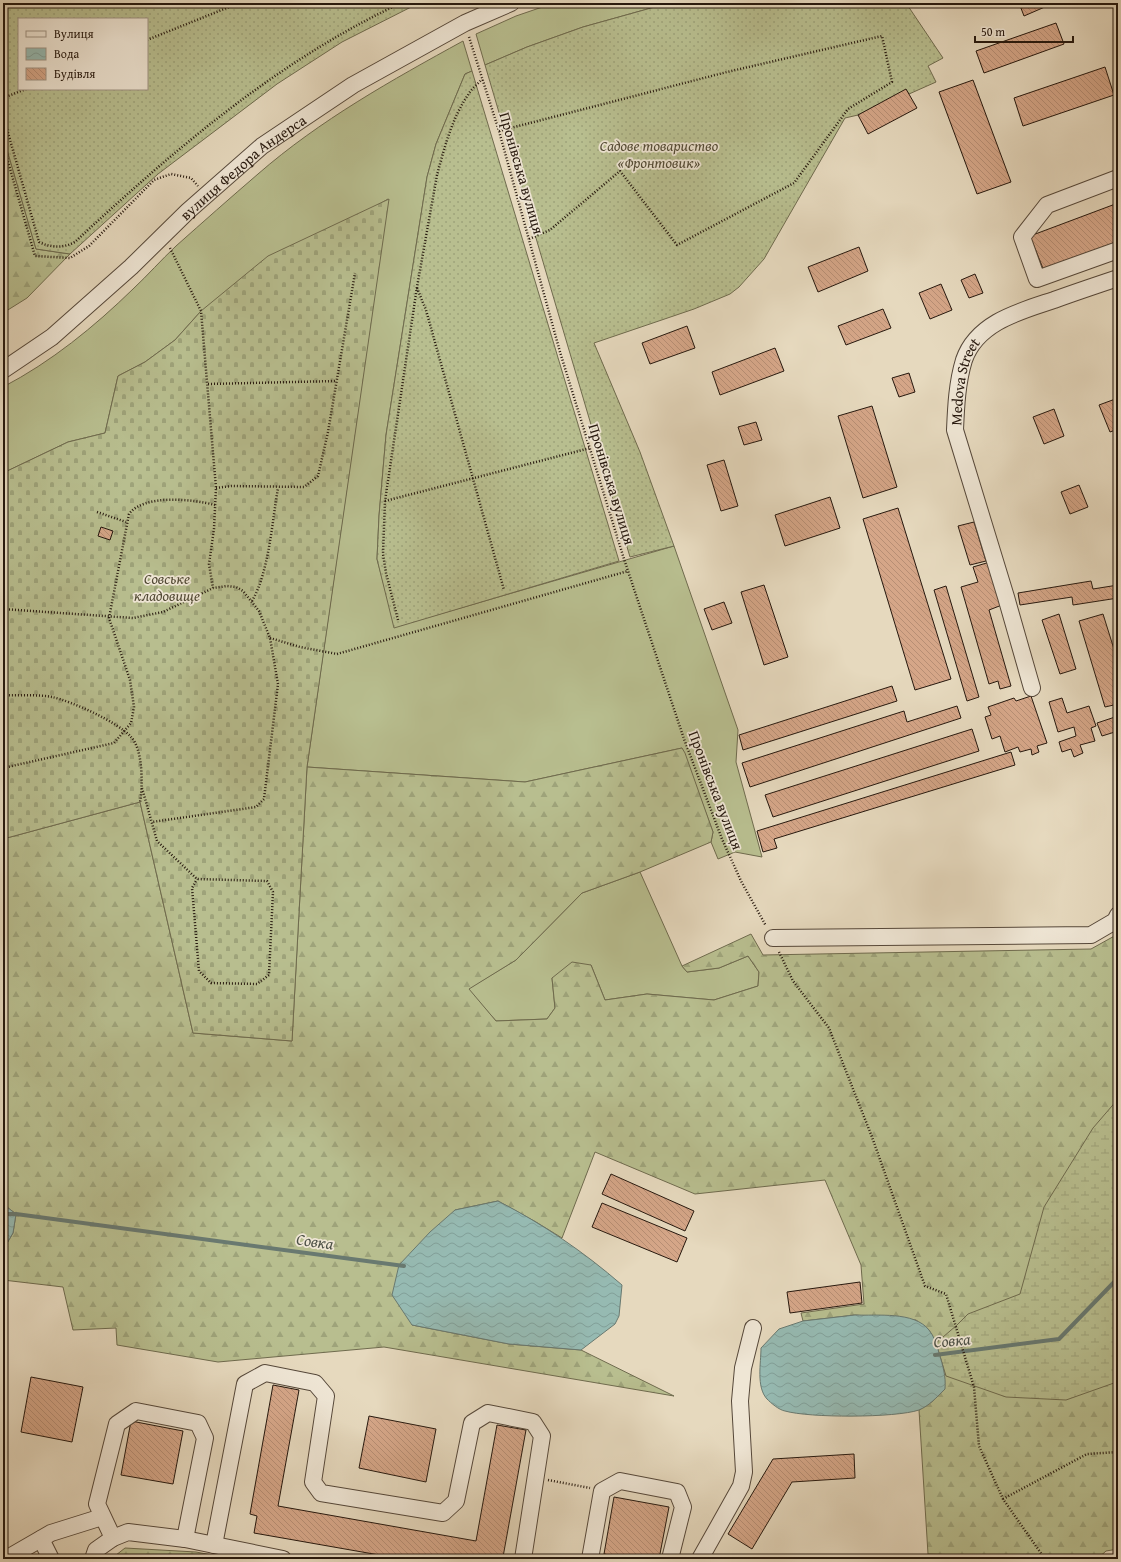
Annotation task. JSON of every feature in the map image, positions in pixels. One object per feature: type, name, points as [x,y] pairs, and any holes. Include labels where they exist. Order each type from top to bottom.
[{"type":"street","name":"вулиця Федора Андерса","points":[[3,370],[52,337],[131,267],[206,195],[262,146],[353,85],[465,23],[512,3]]},
{"type":"street","points":[[1118,178],[1047,205],[1022,237],[1037,279],[1118,250]]},
{"type":"street","name":"Medova Street","points":[[1032,688],[955,430],[956,407],[964,359],[978,337],[992,325],[1009,315],[1118,278]]},
{"type":"street","points":[[773,938],[1091,935],[1115,921],[1118,915]]},
{"type":"street","points":[[700,1559],[741,1486],[744,1472],[740,1401],[743,1368],[753,1328]]},
{"type":"street","points":[[214,1545],[245,1384],[265,1373],[315,1383],[326,1396],[313,1482],[321,1493],[443,1513],[456,1501],[472,1423],[488,1413],[533,1422],[542,1436],[523,1559]]},
{"type":"street","points":[[113,1538],[96,1504],[117,1424],[136,1411],[198,1423],[205,1438],[185,1539]]},
{"type":"street","points":[[590,1559],[602,1491],[620,1481],[677,1492],[683,1507],[670,1559]]},
{"type":"street","points":[[6,1559],[51,1533],[102,1517]]},
{"type":"street","points":[[93,1559],[96,1550],[113,1538],[128,1532],[185,1539],[283,1559]]},
{"type":"street","points":[[41,1539],[51,1559]]},
{"type":"path","points":[[148,40],[239,3]]},
{"type":"path","points":[[3,115],[39,242],[46,246],[69,245],[75,242],[168,157],[220,115],[316,48],[401,3]]},
{"type":"path","name":"Пронівська вулиця","points":[[465,23],[499,131],[590,448],[628,571],[684,739],[722,839],[741,881],[773,938],[793,981],[829,1028],[872,1137],[925,1286],[946,1294],[974,1387],[979,1446],[1002,1499]]},
{"type":"path","points":[[499,131],[727,72],[882,36],[892,82],[848,110],[794,183],[677,245],[620,171],[550,230],[529,239]]},
{"type":"path","points":[[398,620],[386,573],[383,554],[385,500],[417,287],[436,175],[443,152],[468,95],[482,79]]},
{"type":"path","points":[[3,98],[23,90]]},
{"type":"path","points":[[3,144],[35,256],[70,258],[90,246],[154,180],[171,174],[191,178],[206,195]]},
{"type":"path","points":[[163,236],[179,262],[201,311],[216,488],[209,564],[213,588]]},
{"type":"path","points":[[216,488],[231,486],[278,488],[304,487],[318,476],[355,273]]},
{"type":"path","points":[[417,287],[426,310],[504,590]]},
{"type":"path","points":[[208,384],[336,381]]},
{"type":"path","points":[[385,500],[590,448]]},
{"type":"path","points":[[252,601],[257,593],[264,570],[278,488]]},
{"type":"path","points":[[3,768],[114,743],[131,723],[134,707],[130,680],[109,618],[121,560],[126,522],[129,514],[133,509],[146,503],[177,499],[200,501],[215,505]]},
{"type":"path","points":[[98,512],[126,522]]},
{"type":"path","points":[[270,638],[300,647],[337,654],[628,571]]},
{"type":"path","points":[[3,610],[109,618],[133,618],[163,612],[213,588],[227,586],[236,587],[243,591],[252,601],[270,638],[278,684],[264,799],[256,807],[152,822]]},
{"type":"path","points":[[3,695],[53,697],[85,709],[115,724],[132,737],[138,750],[142,788],[157,841],[197,879],[267,881],[273,892],[269,975],[257,984],[211,982],[199,971],[192,888],[197,879]]},
{"type":"path","points":[[140,802],[142,788]]},
{"type":"path","points":[[1045,1559],[1002,1499],[1087,1454],[1118,1452]]},
{"type":"path","points":[[536,1477],[602,1491]]},
{"type":"green space","points":[[3,3],[419,3],[342,42],[277,84],[158,174],[70,254],[36,249],[3,136]]},
{"type":"green space","points":[[554,3],[669,3],[583,27],[527,47],[485,65],[476,34],[516,16]]},
{"type":"green space","name":"Садове товариство «Фронтовик»","points":[[669,3],[906,3],[943,58],[928,66],[936,82],[909,94],[907,91],[858,115],[845,118],[764,259],[739,287],[730,294],[694,309],[594,343],[640,452],[674,546],[630,557],[485,65],[527,47],[583,27]]},
{"type":"green space","points":[[463,41],[472,71],[465,74],[436,144],[427,177],[386,435],[377,559],[395,627],[674,546],[738,730],[736,762],[762,857],[735,852],[718,859],[711,842],[713,832],[682,748],[525,782],[307,767],[388,199],[201,311],[175,340],[145,362],[118,376],[105,433],[68,442],[3,473],[3,387],[55,355],[87,330],[139,284],[170,251],[282,154],[331,118],[383,86]]},
{"type":"green space","points":[[472,71],[619,561],[394,628],[377,559],[386,435],[427,177],[436,144],[465,74]]},
{"type":"green space","points":[[3,136],[36,249],[70,254],[27,298],[3,313]]},
{"type":"green space","name":"Совське кладовище","points":[[389,199],[307,767],[292,1041],[193,1033],[140,802],[3,839],[3,473],[68,442],[105,433],[118,376],[145,362],[175,340],[201,311],[268,256]]},
{"type":"green space","points":[[682,748],[713,832],[711,842],[640,872],[582,893],[516,960],[469,989],[496,1021],[547,1019],[555,1008],[552,978],[572,962],[591,965],[605,1000],[647,994],[714,1000],[758,986],[759,972],[748,956],[719,968],[687,972],[682,966],[751,934],[763,955],[1091,949],[1118,934],[1118,1549],[1106,1551],[1097,1559],[928,1554],[919,1410],[933,1401],[936,1343],[929,1330],[916,1320],[855,1315],[803,1321],[801,1313],[864,1304],[861,1265],[825,1180],[695,1194],[595,1152],[562,1238],[498,1201],[455,1210],[412,1325],[509,1344],[581,1350],[674,1396],[384,1347],[218,1362],[117,1345],[116,1328],[73,1330],[63,1287],[3,1280],[3,1250],[13,1233],[16,1214],[3,1204],[3,839],[140,802],[193,1033],[292,1041],[307,767],[525,782]]},
{"type":"green space","points":[[640,872],[682,966],[687,972],[719,968],[748,956],[759,972],[758,986],[714,1000],[647,994],[605,1000],[591,965],[552,978],[555,1008],[547,1019],[496,1021],[468,989],[516,960],[582,893]]},
{"type":"green space","points":[[1118,1099],[1118,1380],[1114,1383],[1066,1400],[1006,1397],[946,1376],[936,1343],[968,1314],[1020,1294],[1044,1207],[1093,1128]]},
{"type":"green space","points":[[125,1548],[196,1552],[233,1559],[111,1559]]},
{"type":"water","points":[[498,1201],[563,1239],[622,1285],[619,1316],[615,1324],[581,1350],[509,1344],[412,1325],[392,1295],[399,1265],[430,1232],[455,1210]]},
{"type":"water","points":[[3,1204],[16,1214],[13,1233],[3,1250]]},
{"type":"water","points":[[855,1315],[905,1317],[922,1324],[931,1332],[934,1338],[944,1371],[945,1389],[930,1404],[919,1410],[891,1415],[832,1416],[797,1413],[780,1409],[767,1399],[761,1388],[760,1382],[761,1348],[779,1329],[803,1321]]},
{"type":"building","points":[[1019,3],[1054,3],[1024,16]]},
{"type":"building","points":[[1056,23],[1064,44],[984,73],[976,51]]},
{"type":"building","points":[[1105,67],[1114,95],[1023,126],[1014,98]]},
{"type":"building","points":[[973,80],[1011,182],[977,194],[939,92]]},
{"type":"building","points":[[906,89],[917,108],[868,134],[858,115]]},
{"type":"building","points":[[1118,203],[1118,243],[1044,271],[1030,236]]},
{"type":"building","points":[[859,247],[868,271],[818,292],[808,267]]},
{"type":"building","points":[[975,274],[983,293],[969,298],[961,280]]},
{"type":"building","points":[[941,284],[952,310],[930,319],[919,293]]},
{"type":"building","points":[[883,309],[891,328],[846,345],[838,326]]},
{"type":"building","points":[[687,326],[695,348],[650,364],[642,343]]},
{"type":"building","points":[[775,348],[784,371],[720,395],[712,372]]},
{"type":"building","points":[[909,373],[915,392],[899,397],[892,378]]},
{"type":"building","points":[[1118,398],[1118,429],[1110,432],[1099,405]]},
{"type":"building","points":[[872,406],[897,487],[863,498],[838,416]]},
{"type":"building","points":[[1054,409],[1064,436],[1044,444],[1033,417]]},
{"type":"building","points":[[756,422],[762,440],[744,445],[738,427]]},
{"type":"building","points":[[724,460],[738,506],[721,511],[707,465]]},
{"type":"building","points":[[1079,485],[1088,507],[1070,514],[1061,492]]},
{"type":"building","points":[[830,497],[840,528],[785,546],[775,515]]},
{"type":"building","points":[[898,508],[951,679],[915,690],[863,519]]},
{"type":"building","points":[[974,522],[986,561],[970,565],[958,526]]},
{"type":"building","points":[[101,527],[113,531],[110,540],[98,536]]},
{"type":"building","points":[[990,562],[1002,605],[989,610],[1011,686],[1000,689],[998,681],[989,684],[961,587],[978,582],[973,567]]},
{"type":"building","points":[[1091,581],[1093,589],[1118,585],[1118,598],[1073,605],[1072,597],[1020,605],[1018,593]]},
{"type":"building","points":[[764,585],[788,657],[764,665],[741,592]]},
{"type":"building","points":[[946,586],[979,697],[967,701],[934,590]]},
{"type":"building","points":[[724,602],[732,623],[712,630],[704,609]]},
{"type":"building","points":[[1059,614],[1076,669],[1060,674],[1042,620]]},
{"type":"building","points":[[1103,614],[1118,662],[1118,704],[1105,707],[1079,621]]},
{"type":"building","points":[[892,686],[897,701],[743,750],[739,735]]},
{"type":"building","points":[[1031,696],[1047,743],[1037,746],[1039,752],[1032,755],[1031,749],[1020,752],[1018,747],[1005,752],[1000,736],[992,739],[985,717],[991,715],[988,707],[1014,698],[1016,701]]},
{"type":"building","points":[[1062,698],[1067,713],[1089,706],[1096,726],[1091,728],[1095,741],[1080,745],[1083,753],[1074,757],[1071,749],[1062,752],[1059,742],[1076,736],[1074,727],[1058,732],[1049,702]]},
{"type":"building","points":[[957,706],[961,718],[750,787],[742,763],[904,711],[907,722]]},
{"type":"building","points":[[1118,716],[1118,731],[1102,736],[1097,723]]},
{"type":"building","points":[[972,729],[979,751],[773,817],[765,795]]},
{"type":"building","points":[[1011,752],[1015,765],[774,839],[777,848],[763,852],[757,831]]},
{"type":"building","points":[[611,1174],[694,1211],[685,1231],[602,1194]]},
{"type":"building","points":[[602,1203],[687,1238],[677,1262],[592,1227]]},
{"type":"building","points":[[860,1282],[862,1303],[790,1313],[787,1292]]},
{"type":"building","points":[[31,1377],[83,1387],[72,1442],[21,1432]]},
{"type":"building","points":[[273,1385],[299,1390],[278,1506],[476,1541],[497,1425],[526,1430],[503,1557],[494,1556],[494,1559],[402,1559],[254,1533],[257,1516],[250,1514]]},
{"type":"building","points":[[369,1416],[436,1429],[426,1482],[359,1468]]},
{"type":"building","points":[[131,1421],[183,1431],[173,1484],[121,1475]]},
{"type":"building","points":[[854,1454],[855,1478],[792,1482],[752,1549],[728,1534],[773,1459]]},
{"type":"building","points":[[614,1497],[669,1507],[659,1559],[632,1559],[604,1554]]},
{"type":"waterway","name":"Совка","points":[[3,1214],[16,1214],[404,1266]]},
{"type":"waterway","name":"Совка","points":[[935,1355],[1059,1339],[1118,1278]]}]
